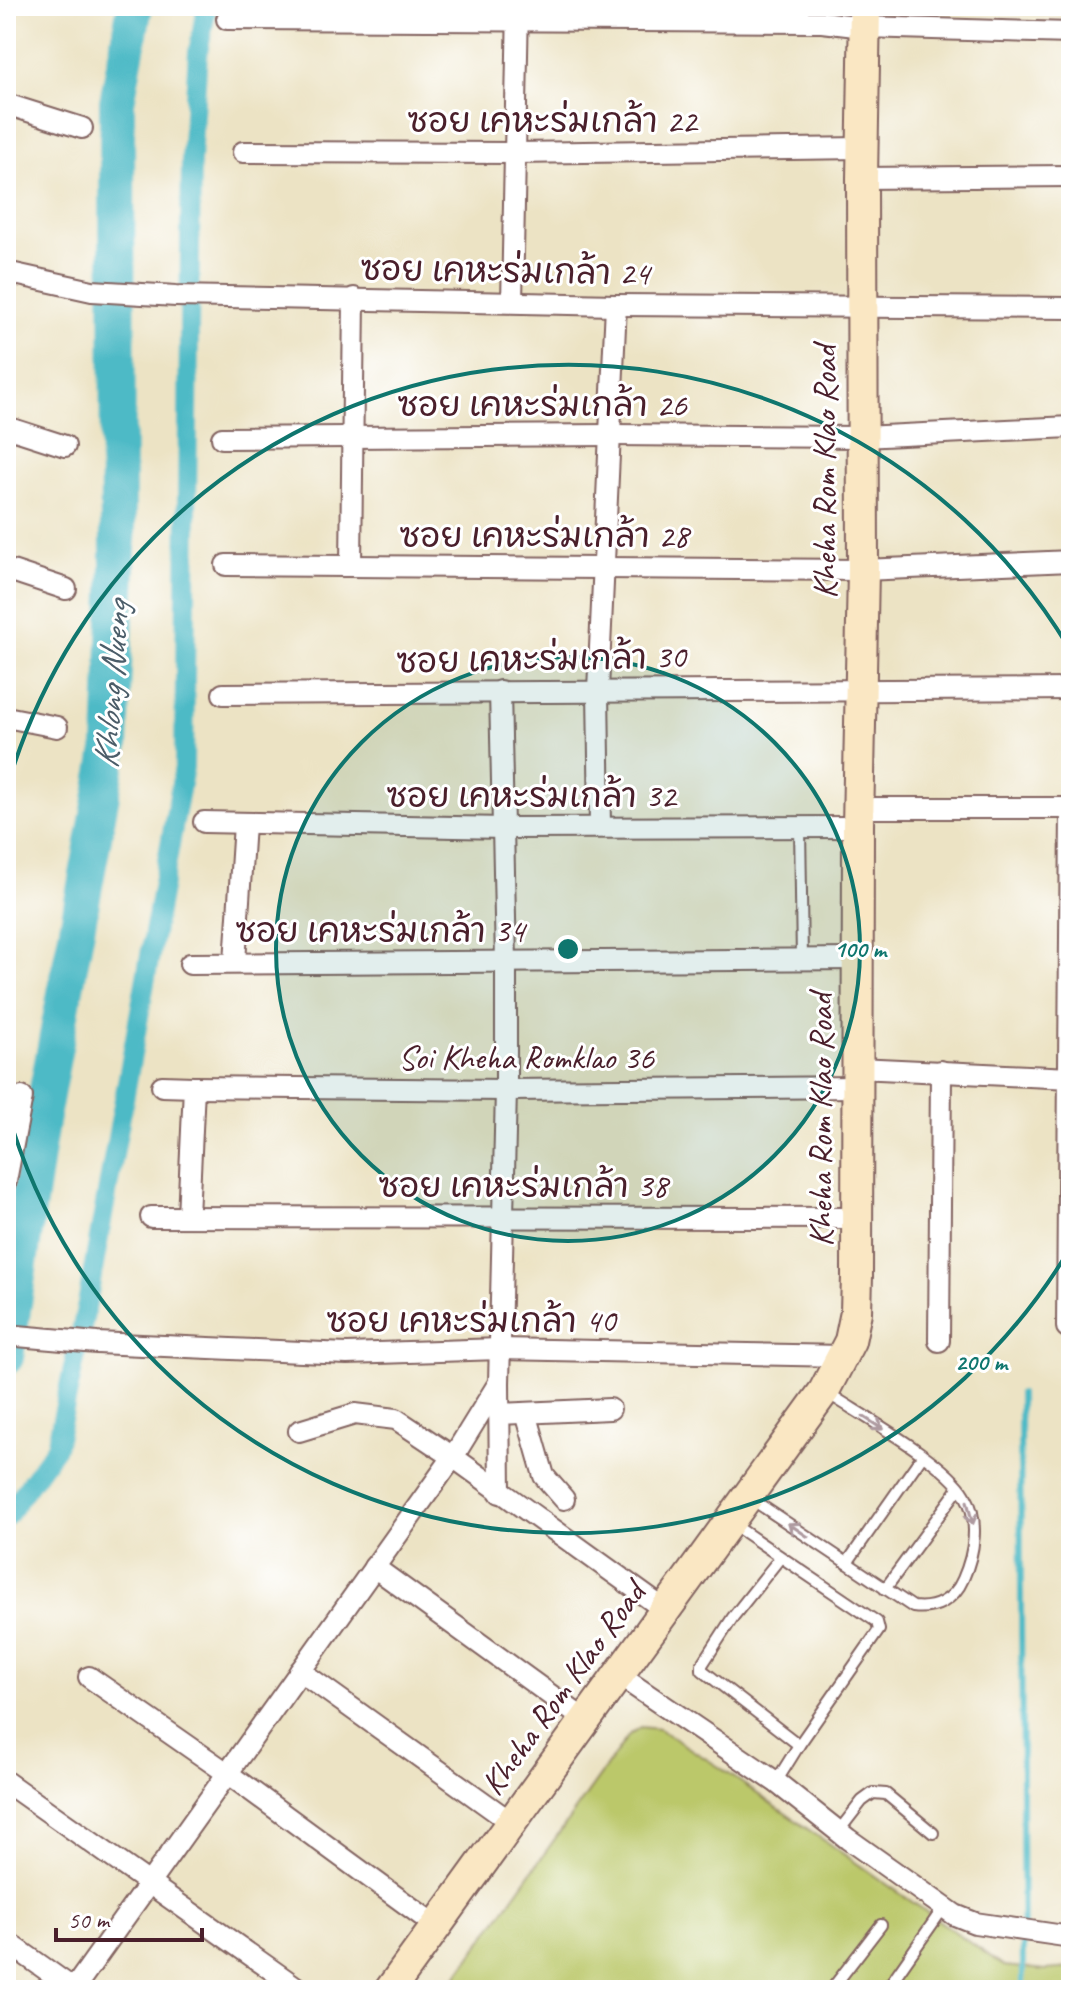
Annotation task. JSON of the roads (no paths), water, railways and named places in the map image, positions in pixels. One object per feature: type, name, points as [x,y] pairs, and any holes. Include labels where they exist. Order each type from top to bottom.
[{"type":"street","points":[[227,19],[292,13],[518,14],[822,22],[864,16],[1071,33]]},
{"type":"street","points":[[512,302],[518,14]]},
{"type":"street","name":"Kheha Rom Klao Road","points":[[390,1990],[824,1391],[844,1356],[856,1312],[858,818],[863,570],[864,16]]},
{"type":"street","points":[[6,104],[82,128]]},
{"type":"street","name":"ซอย เคหะร่มเกล้า 22","points":[[243,152],[516,153],[862,148]]},
{"type":"street","points":[[862,178],[1071,176]]},
{"type":"street","name":"ซอย เคหะร่มเกล้า 24","points":[[6,272],[92,291],[176,296],[616,305],[1071,308]]},
{"type":"street","points":[[351,566],[354,298]]},
{"type":"street","points":[[600,827],[598,690],[616,305]]},
{"type":"street","points":[[6,427],[65,446]]},
{"type":"street","name":"ซอย เคหะร่มเกล้า 26","points":[[222,438],[862,437],[1071,427]]},
{"type":"street","name":"ซอย เคหะร่มเกล้า 28","points":[[226,565],[863,570],[1071,561]]},
{"type":"street","points":[[6,569],[66,589]]},
{"type":"street","name":"ซอย เคหะร่มเกล้า 30","points":[[223,694],[1071,689]]},
{"type":"street","points":[[500,691],[506,962],[500,1493]]},
{"type":"street","points":[[6,717],[57,727]]},
{"type":"street","points":[[1067,1327],[1071,808]]},
{"type":"street","name":"ซอย เคหะร่มเกล้า 32","points":[[204,822],[504,828],[800,827],[858,818],[1071,808]]},
{"type":"street","points":[[235,962],[244,824]]},
{"type":"street","name":"ซอย เคหะร่มเกล้า 34","points":[[190,964],[859,959]]},
{"type":"street","points":[[939,1341],[941,1071]]},
{"type":"street","name":"Soi Kheha Romklao 36","points":[[162,1086],[506,1090],[941,1071],[1069,1078]]},
{"type":"street","points":[[188,1216],[194,1087]]},
{"type":"street","points":[[6,1181],[22,1097]]},
{"type":"street","name":"ซอย เคหะร่มเกล้า 38","points":[[151,1217],[858,1218]]},
{"type":"street","name":"ซอย เคหะร่มเกล้า 40","points":[[6,1335],[97,1343],[347,1354],[500,1349],[844,1356]]},
{"type":"street","points":[[6,1941],[74,1990],[374,1567],[460,1463],[499,1383]]},
{"type":"street","points":[[499,1414],[610,1409]]},
{"type":"street","points":[[526,1413],[544,1476],[564,1499]]},
{"type":"street","points":[[299,1431],[355,1414],[396,1419],[665,1610]]},
{"type":"street","points":[[374,1567],[585,1720]]},
{"type":"street","points":[[300,1671],[512,1823]]},
{"type":"street","points":[[617,1674],[776,1782],[838,1832],[944,1907],[975,1923],[1071,1937]]},
{"type":"street","points":[[89,1677],[227,1773],[436,1926]]},
{"type":"street","points":[[6,1782],[300,1990]]},
{"type":"lane","points":[[800,827],[802,960]]},
{"type":"lane","points":[[748,1497],[913,1607],[942,1603],[957,1590],[970,1560],[974,1531],[972,1513],[965,1495],[946,1474],[922,1456],[824,1391]]},
{"type":"lane","points":[[847,1563],[922,1456]]},
{"type":"lane","points":[[885,1589],[959,1488]]},
{"type":"lane","points":[[729,1522],[877,1622],[879,1630],[776,1782]]},
{"type":"lane","points":[[780,1558],[733,1617],[702,1665],[702,1670],[799,1745]]},
{"type":"lane","points":[[838,1832],[862,1801],[873,1793],[886,1794],[933,1833]]},
{"type":"lane","points":[[886,1990],[944,1907]]},
{"type":"lane","points":[[831,1990],[881,1925]]},
{"type":"waterway","name":"Khlong Nueng","points":[[6,1357],[41,1122],[111,746],[118,567],[117,102],[135,6]]},
{"type":"waterway","points":[[6,1517],[56,1447],[87,1304],[184,767],[191,160],[198,52],[207,6]]},
{"type":"waterway","points":[[1020,1393],[1023,1990]]}]
